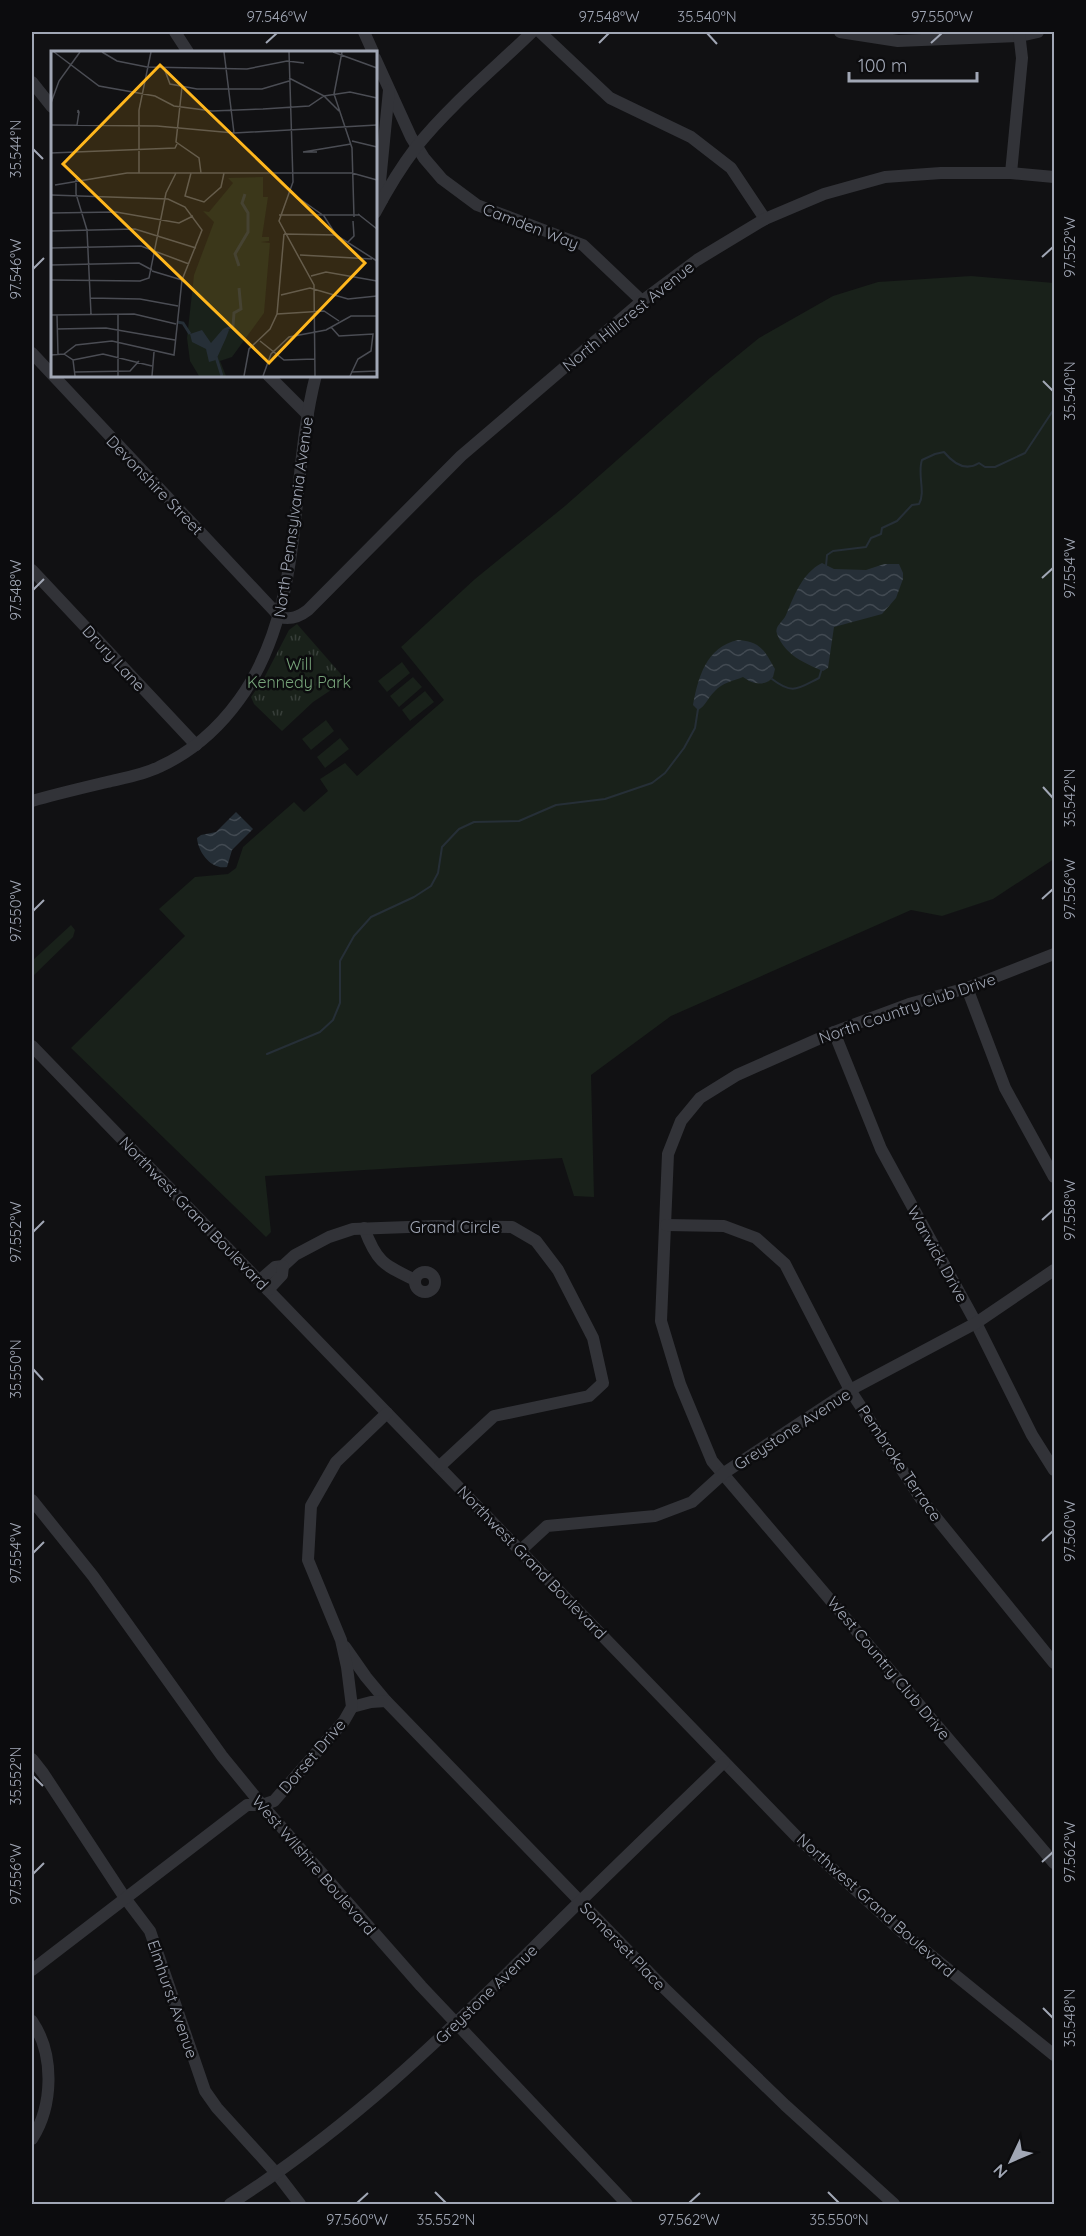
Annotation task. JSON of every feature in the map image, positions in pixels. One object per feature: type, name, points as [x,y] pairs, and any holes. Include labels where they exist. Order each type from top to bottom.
[{"type":"street","points":[[175,32],[187,51]]},
{"type":"street","points":[[364,32],[373,51]]},
{"type":"street","points":[[376,211],[417,147],[450,110],[532,32]]},
{"type":"street","points":[[540,32],[610,98],[691,137],[731,168],[765,219]]},
{"type":"street","points":[[840,32],[898,41],[1038,32]]},
{"type":"street","points":[[1011,173],[1022,58],[1020,34]]},
{"type":"street","name":"Camden Way","points":[[376,60],[417,147],[442,179],[458,193],[490,211],[583,245],[642,301]]},
{"type":"street","points":[[32,82],[51,106]]},
{"type":"street","name":"Camden Way","points":[[382,200],[380,182],[389,89]]},
{"type":"street","name":"North Hillcrest Avenue","points":[[280,616],[288,619],[302,615],[308,610],[461,456],[642,301],[698,260],[765,219],[824,194],[885,177],[941,173],[1011,173],[1054,177]]},
{"type":"street","name":"Devonshire Street","points":[[32,353],[51,373]]},
{"type":"street","name":"Devonshire Street","points":[[54,376],[280,616]]},
{"type":"street","points":[[269,376],[308,415]]},
{"type":"street","name":"North Pennsylvania Avenue","points":[[32,801],[142,774],[171,761],[196,745],[224,719],[250,685],[267,653],[280,616],[308,415],[316,376]]},
{"type":"street","name":"Drury Lane","points":[[32,570],[196,745]]},
{"type":"street","name":"North Country Club Drive","points":[[724,1473],[712,1461],[680,1384],[661,1321],[668,1154],[681,1121],[700,1098],[737,1075],[834,1032],[909,1004],[967,988],[1054,954]]},
{"type":"street","points":[[967,988],[1005,1088],[1054,1177]]},
{"type":"street","name":"Warwick Drive","points":[[834,1032],[881,1149],[976,1323],[1032,1435],[1054,1470]]},
{"type":"street","name":"Northwest Grand Boulevard","points":[[32,1046],[796,1836],[926,1952],[1054,2055]]},
{"type":"street","name":"Pembroke Terrace","points":[[666,1226],[724,1226],[756,1238],[784,1264],[850,1390],[921,1499],[1054,1663]]},
{"type":"street","name":"Grand Circle","points":[[264,1285],[275,1267],[283,1266],[295,1255],[329,1237],[353,1229],[512,1227],[536,1241],[558,1270],[594,1338],[603,1383],[589,1396],[494,1416],[440,1467]]},
{"type":"street","points":[[364,1228],[370,1244],[389,1268],[415,1280]]},
{"type":"street","name":"Greystone Avenue","points":[[521,1550],[547,1526],[655,1516],[692,1502],[724,1473],[850,1390],[976,1323],[1054,1270]]},
{"type":"street","name":"Dorset Drive","points":[[32,1970],[247,1805],[274,1800],[344,1721],[352,1707],[341,1640],[308,1560],[311,1506],[336,1461],[387,1413]]},
{"type":"street","name":"West Country Club Drive","points":[[724,1473],[1054,1863]]},
{"type":"street","name":"West Wilshire Boulevard","points":[[32,1500],[93,1576],[222,1756],[262,1804],[360,1918],[456,2024],[627,2205]]},
{"type":"street","name":"Somerset Place","points":[[341,1640],[366,1677],[386,1701],[664,1988],[768,2089],[894,2205]]},
{"type":"street","points":[[352,1707],[386,1701]]},
{"type":"street","name":"Elmhurst Avenue","points":[[32,1759],[125,1898],[150,1931],[205,2091],[216,2108],[277,2175],[300,2205]]},
{"type":"street","name":"Greystone Avenue","points":[[230,2205],[277,2175],[367,2105],[456,2024],[724,1762]]},
{"type":"street","points":[[32,2021],[40,2038],[48,2072],[47,2101],[41,2125],[32,2139]]},
{"type":"green space","points":[[971,276],[1054,283],[1054,859],[993,899],[942,916],[911,910],[671,1016],[591,1075],[594,1197],[574,1196],[562,1158],[265,1176],[271,1232],[266,1237],[71,1048],[185,936],[159,909],[195,877],[228,874],[236,868],[243,847],[294,802],[304,812],[328,791],[320,779],[345,763],[357,776],[444,700],[401,647],[475,579],[565,506],[710,378],[759,338],[833,296],[878,282]]},
{"type":"green space","name":"Will Kennedy Park","points":[[297,624],[346,680],[313,702],[282,731],[254,704],[251,697],[264,678],[289,630]]},
{"type":"green space","points":[[402,662],[410,673],[387,692],[378,681]]},
{"type":"green space","points":[[413,677],[422,687],[399,707],[390,696]]},
{"type":"green space","points":[[425,691],[434,702],[410,721],[402,710]]},
{"type":"green space","points":[[326,720],[334,731],[311,750],[302,739]]},
{"type":"green space","points":[[340,738],[349,749],[325,768],[317,757]]},
{"type":"green space","points":[[71,925],[75,930],[73,937],[32,977],[32,961]]},
{"type":"water","points":[[822,563],[834,569],[866,570],[884,564],[899,564],[903,573],[896,598],[882,614],[834,627],[828,668],[823,671],[790,653],[780,641],[776,631],[804,579]]},
{"type":"water","points":[[738,640],[761,648],[775,669],[773,677],[762,683],[754,683],[743,677],[728,682],[718,688],[698,710],[693,705],[705,665],[718,649]]},
{"type":"water","points":[[236,812],[253,829],[232,850],[227,867],[216,866],[206,859],[197,838],[216,832]]},
{"type":"waterway","points":[[826,566],[827,555],[833,551],[866,547],[871,538],[881,534],[882,528],[897,521],[912,505],[919,504],[922,494],[920,471],[922,460],[944,452],[960,465],[969,467],[979,463],[985,467],[995,467],[1025,453],[1054,409]]},
{"type":"waterway","points":[[772,679],[785,687],[795,689],[819,678],[822,668]]},
{"type":"waterway","points":[[267,1054],[320,1032],[333,1020],[340,1003],[340,961],[354,936],[371,917],[414,897],[431,886],[438,873],[442,847],[459,829],[474,822],[519,821],[556,805],[605,799],[652,783],[665,773],[684,748],[695,728],[698,709]]}]
